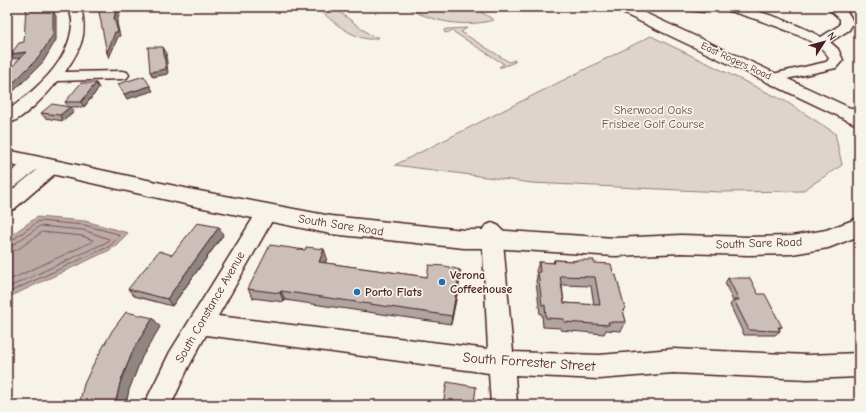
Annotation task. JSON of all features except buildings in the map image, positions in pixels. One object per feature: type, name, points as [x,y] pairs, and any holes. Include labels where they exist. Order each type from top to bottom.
[{"type":"main road","name":"East Rogers Road","points":[[621,7],[792,87],[856,119]]},
{"type":"main road","name":"South Sare Road","points":[[7,151],[272,204],[331,214],[492,235],[615,247],[681,244],[749,246],[792,245],[828,239],[859,227]]},
{"type":"main road","name":"South Sare Road","points":[[7,158],[194,198],[331,225],[367,230],[464,239],[492,235]]},
{"type":"street","points":[[7,119],[31,100],[54,77],[73,49],[78,35],[79,20],[75,7]]},
{"type":"street","points":[[733,9],[751,13],[821,42],[834,52],[836,60],[831,65],[773,78]]},
{"type":"street","points":[[821,42],[845,27],[847,24],[846,18],[836,10]]},
{"type":"street","points":[[792,87],[816,73],[820,68]]},
{"type":"street","points":[[54,77],[122,75]]},
{"type":"street","points":[[7,184],[43,165]]},
{"type":"street","points":[[7,204],[43,165]]},
{"type":"street","name":"South Constance Avenue","points":[[157,405],[179,360],[267,212]]},
{"type":"street","points":[[492,235],[504,405]]},
{"type":"street","name":"South Forrester Street","points":[[200,324],[502,363],[599,367],[673,361],[808,367],[859,365]]},
{"type":"green space","points":[[318,7],[333,7],[373,37],[379,37],[372,39],[364,38],[346,31],[330,19]]},
{"type":"green space","points":[[406,7],[473,7],[494,20],[471,23],[448,22],[437,20]]},
{"type":"green space","points":[[467,28],[461,32],[509,62],[515,60],[515,62],[499,67],[504,64],[452,31],[445,33],[444,30]]},
{"type":"green space","name":"Sherwood Oaks Frisbee Golf Course","points":[[651,36],[785,101],[835,133],[842,165],[802,191],[722,192],[532,183],[395,165]]},
{"type":"water","points":[[37,217],[85,221],[128,233],[112,249],[7,298],[7,238]]},
{"type":"place","name":"Verona Coffeehouse","points":[[442,282]]},
{"type":"place","name":"Porto Flats","points":[[357,292]]}]
